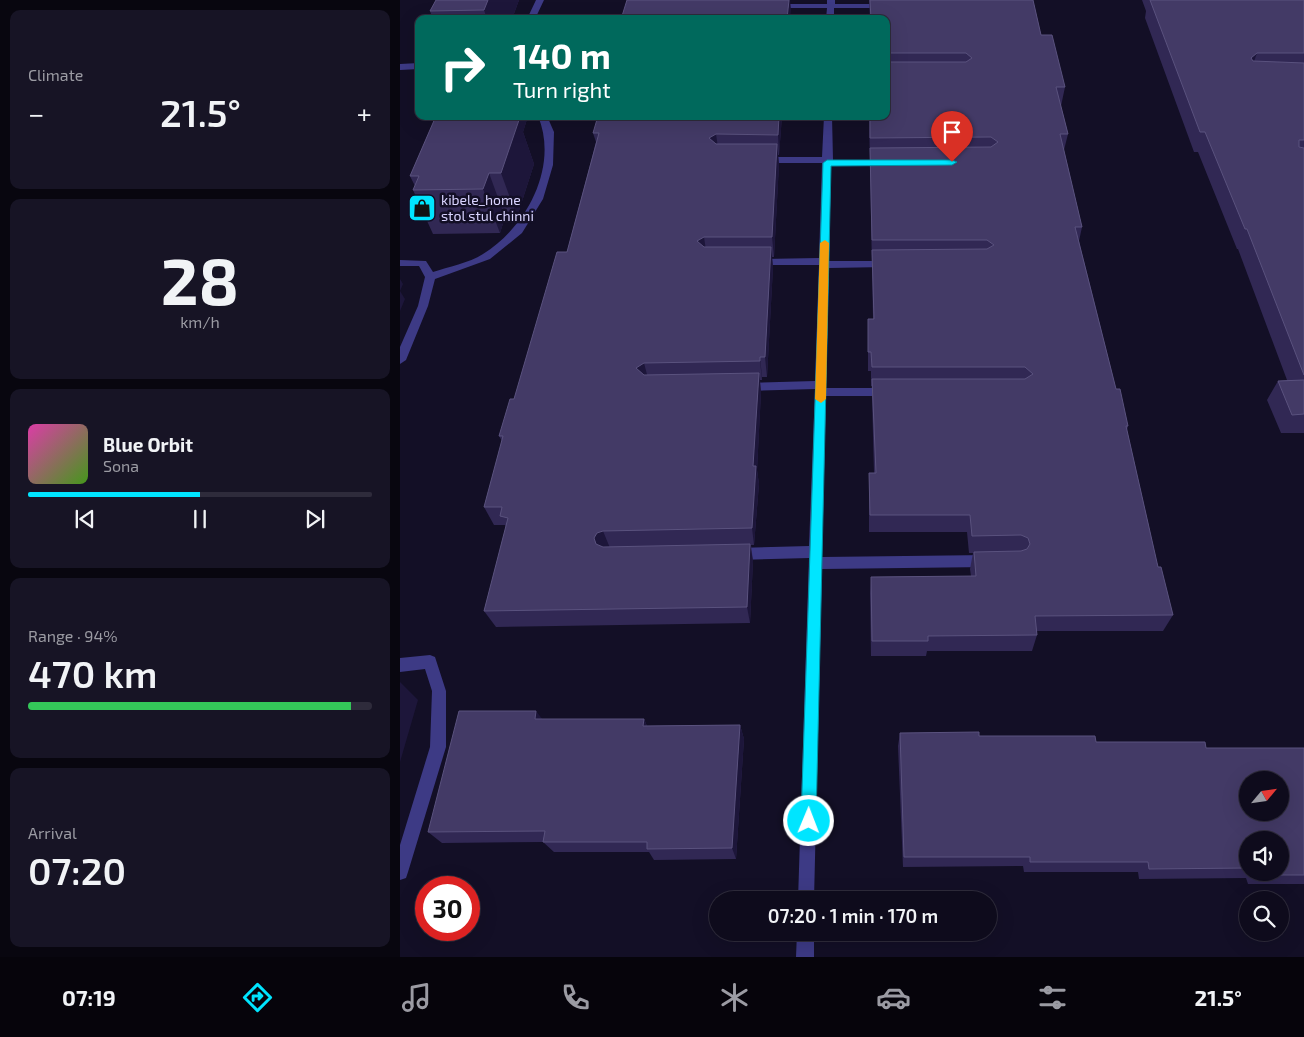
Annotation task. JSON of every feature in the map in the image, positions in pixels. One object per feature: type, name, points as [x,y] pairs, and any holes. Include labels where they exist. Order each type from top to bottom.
[{"type":"street","points":[[533,15],[540,0]]},
{"type":"street","points":[[762,6],[830,3],[890,6]]},
{"type":"street","points":[[400,67],[415,66]]},
{"type":"street","points":[[430,277],[486,257],[518,231],[538,199],[548,165],[549,132],[544,120]]},
{"type":"street","points":[[806,891],[828,120]]},
{"type":"street","points":[[749,160],[894,163]]},
{"type":"street","points":[[746,262],[894,264]]},
{"type":"street","points":[[400,263],[422,264],[430,277],[423,306],[400,360]]},
{"type":"street","points":[[735,387],[901,392]]},
{"type":"street","points":[[718,554],[816,558],[997,560]]},
{"type":"street","points":[[400,664],[430,662],[439,690],[438,747],[400,872]]},
{"type":"street","points":[[805,957],[806,941]]},
{"type":"building","points":[[436,0],[488,0],[484,10],[430,11]]},
{"type":"building","points":[[627,0],[789,0],[787,15],[622,15]]},
{"type":"building","points":[[870,0],[1033,0],[1041,35],[1052,35],[1065,87],[1056,87],[1068,134],[1060,134],[1082,227],[1075,227],[1116,389],[1120,389],[1128,426],[1126,426],[1158,567],[1161,567],[1173,615],[1035,616],[1037,635],[928,636],[928,641],[872,641],[871,577],[976,576],[974,552],[1021,551],[1027,549],[1030,544],[1028,538],[1021,535],[972,536],[970,515],[870,515],[869,473],[876,473],[872,379],[1025,379],[1033,374],[1025,367],[872,367],[871,352],[868,352],[868,319],[874,319],[872,250],[987,249],[994,245],[987,240],[872,240],[870,148],[991,147],[998,142],[991,137],[870,138],[870,120],[890,120],[890,62],[966,62],[972,58],[966,53],[890,53],[890,15],[871,15]]},
{"type":"building","points":[[1150,0],[1304,0],[1304,53],[1257,53],[1251,58],[1253,61],[1304,63],[1304,140],[1299,140],[1299,147],[1304,148],[1304,375],[1247,229],[1245,229],[1205,132],[1200,132]]},
{"type":"building","points":[[434,120],[519,120],[501,173],[489,173],[483,189],[413,190],[419,176],[410,176]]},
{"type":"building","points":[[597,120],[779,120],[778,135],[716,134],[709,138],[716,144],[777,144],[772,237],[704,237],[697,241],[704,247],[771,247],[765,357],[760,357],[760,361],[644,363],[636,368],[644,375],[759,373],[753,466],[756,466],[752,528],[603,531],[597,533],[594,538],[596,544],[603,547],[750,544],[747,607],[484,611],[508,518],[500,516],[502,507],[484,507],[503,436],[499,436],[510,399],[514,399],[557,252],[567,252],[599,133],[593,133]]},
{"type":"building","points":[[1304,380],[1304,414],[1292,415],[1278,381]]},
{"type":"building","points":[[459,711],[536,711],[535,719],[644,719],[643,726],[740,725],[732,848],[647,849],[647,842],[543,842],[545,831],[428,832]]},
{"type":"building","points":[[979,732],[979,736],[1095,736],[1096,742],[1205,742],[1206,748],[1304,748],[1304,875],[1289,875],[1289,831],[1239,831],[1239,868],[1149,869],[1148,862],[1030,862],[1030,857],[904,857],[900,733]]},
{"type":"slow traffic","points":[[821,399],[825,243]]},
{"type":"place","name":"kibele_home stol stul chinni","points":[[422,208]]},
{"type":"route","points":[[809,821],[827,163],[952,162]]}]
